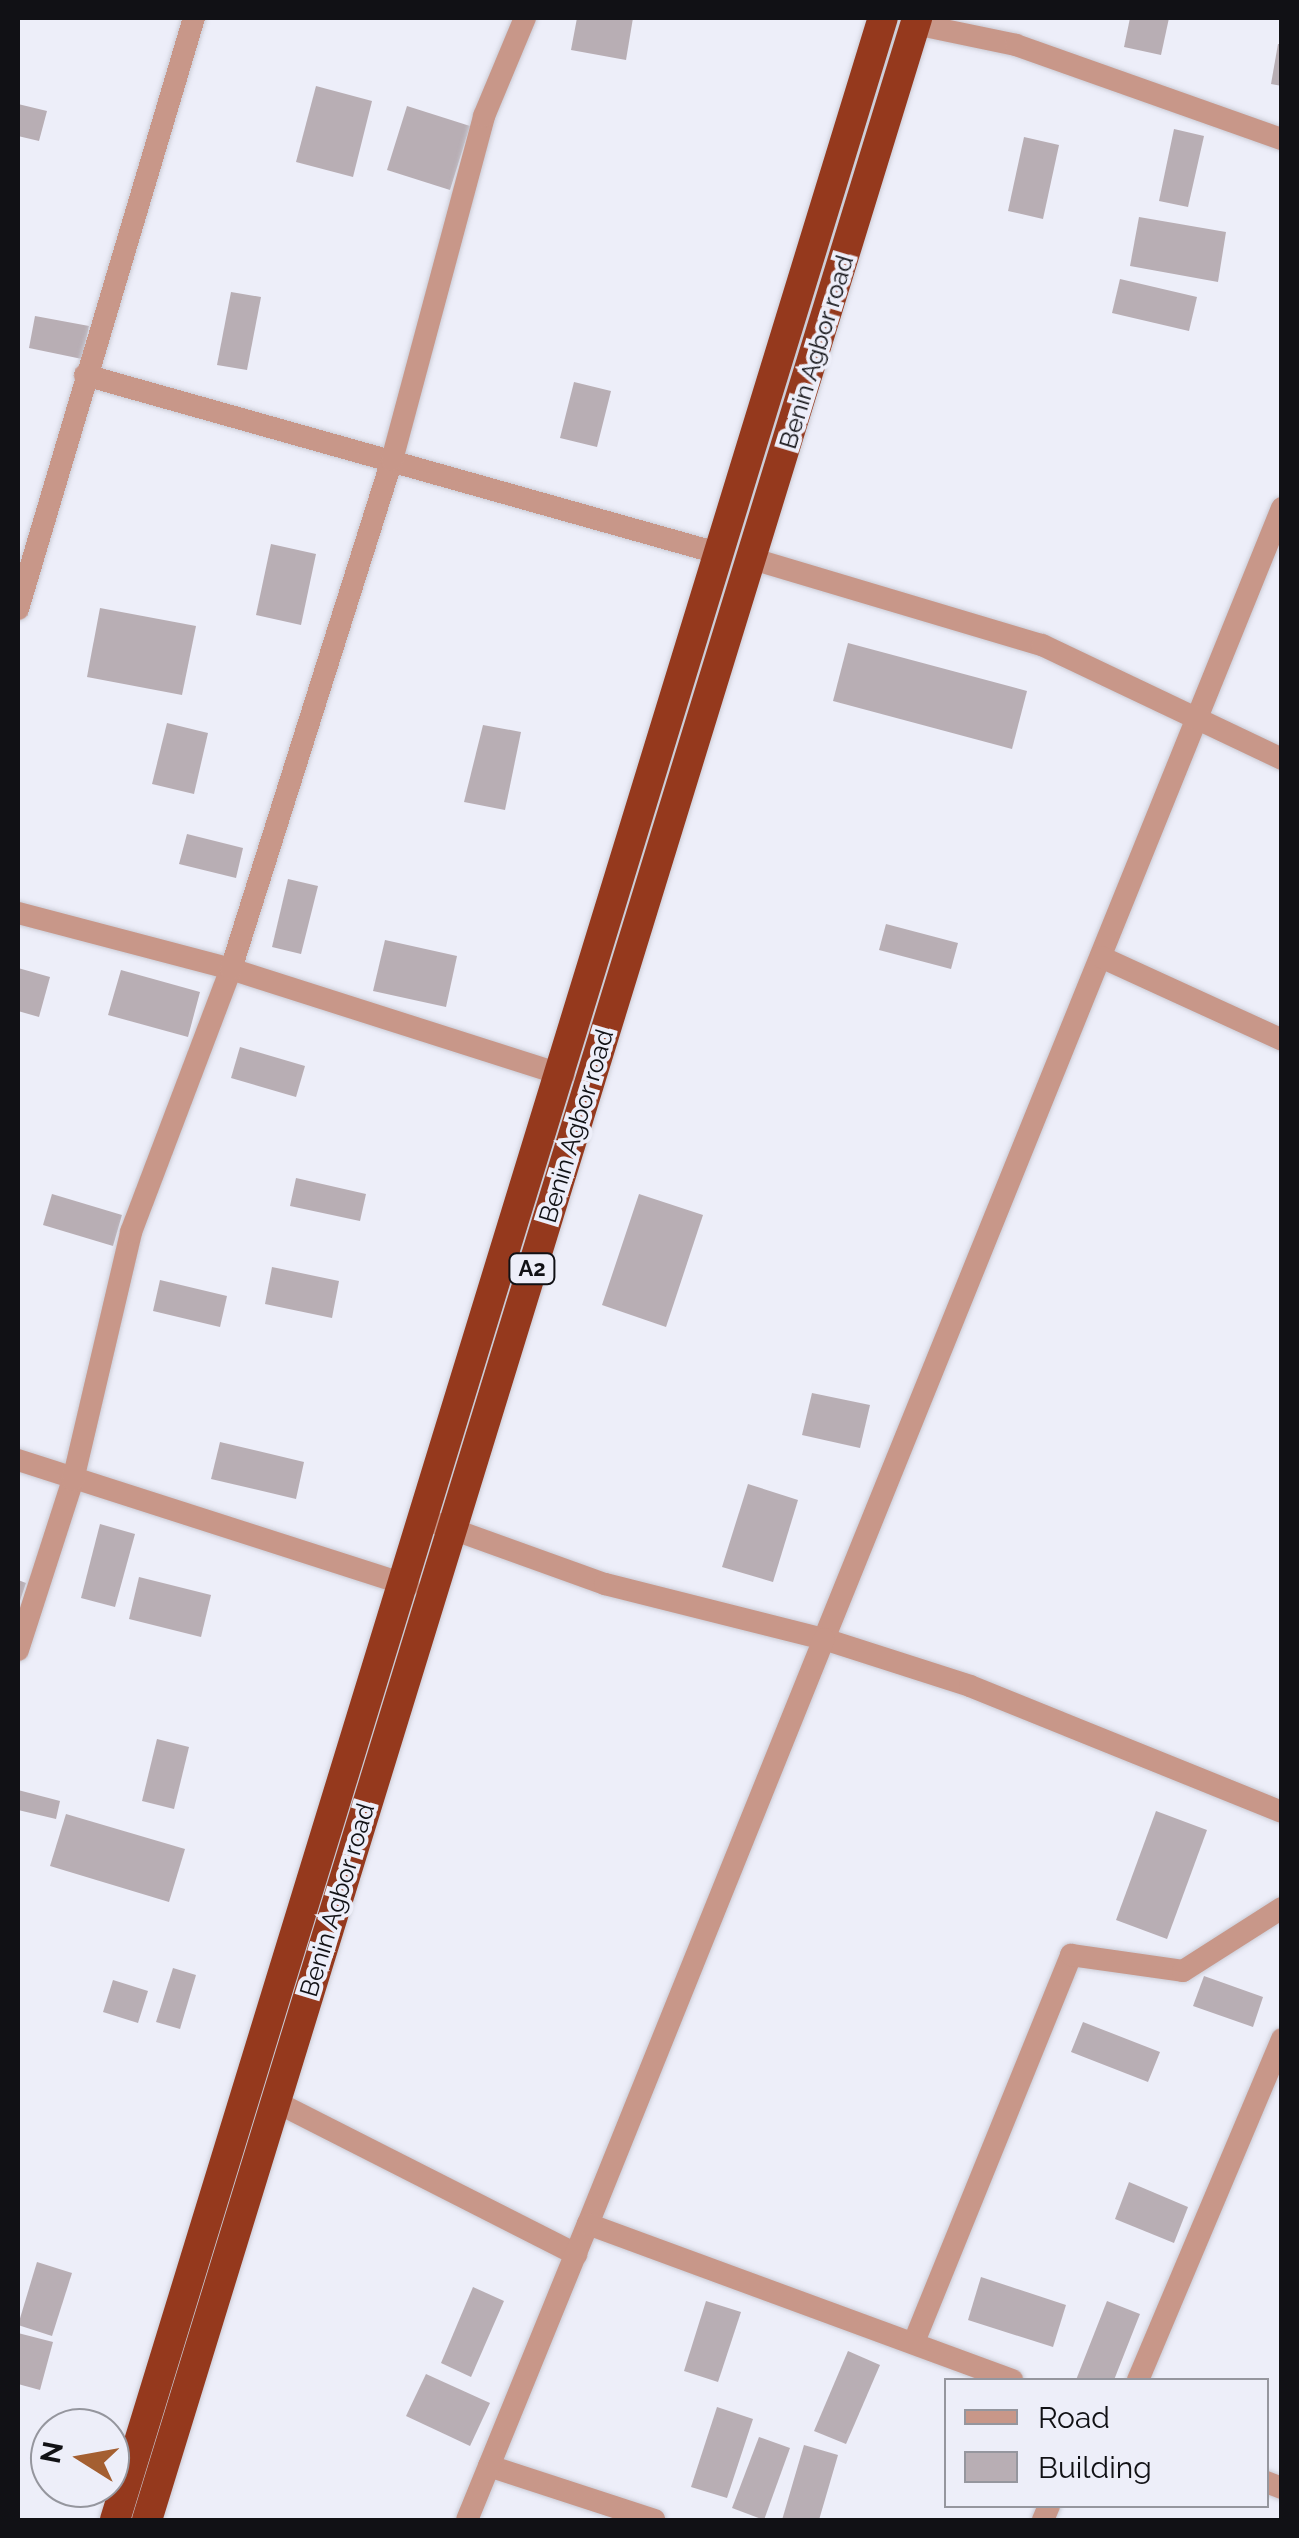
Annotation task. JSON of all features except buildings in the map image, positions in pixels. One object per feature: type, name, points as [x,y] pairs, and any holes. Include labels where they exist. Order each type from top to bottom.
[{"type":"highway","name":"Benin Agbor road","points":[[147,2520],[274,2101],[441,1525],[564,1075],[721,554],[874,20]]},
{"type":"highway","name":"Benin Agbor road","points":[[116,2520],[408,1585],[441,1525],[753,559],[916,21]]},
{"type":"street","points":[[18,609],[194,18]]},
{"type":"street","points":[[18,1650],[74,1480],[131,1232],[232,969],[392,460],[484,116],[525,18]]},
{"type":"street","points":[[916,21],[1016,45],[1282,139]]},
{"type":"street","points":[[86,374],[721,554]]},
{"type":"street","points":[[468,2520],[1101,956],[1190,717],[1282,508]]},
{"type":"street","points":[[753,559],[1042,645],[1282,759]]},
{"type":"street","points":[[18,913],[232,969],[564,1075]]},
{"type":"street","points":[[1101,956],[1282,1040]]},
{"type":"street","points":[[18,1460],[408,1585]]},
{"type":"street","points":[[441,1525],[606,1584],[824,1640],[970,1686],[1282,1812]]},
{"type":"street","points":[[914,2342],[1071,1954],[1183,1971],[1282,1908]]},
{"type":"street","points":[[1139,2378],[1282,2039]]},
{"type":"street","points":[[274,2101],[576,2254]]},
{"type":"street","points":[[588,2224],[1007,2378]]},
{"type":"street","points":[[490,2466],[654,2520]]}]
